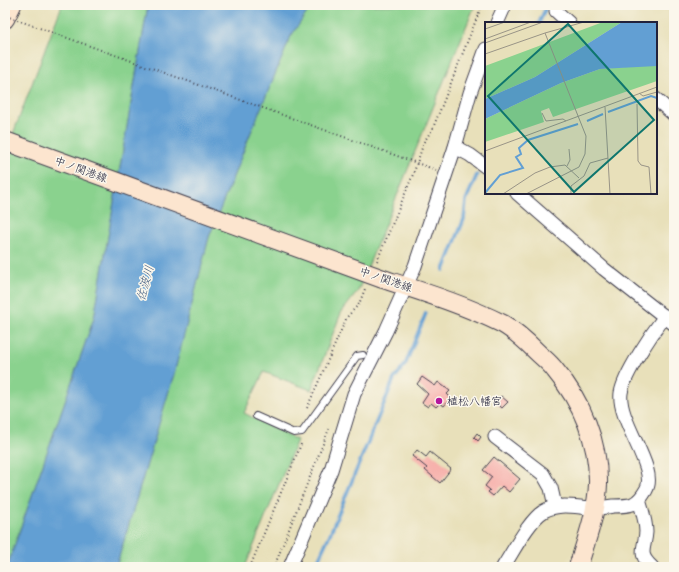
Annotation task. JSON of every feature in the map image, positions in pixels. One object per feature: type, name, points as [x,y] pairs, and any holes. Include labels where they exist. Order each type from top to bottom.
[{"type":"main road","name":"中ノ関港線","points":[[5,141],[472,311],[504,325],[527,342],[555,370],[583,413],[591,434],[597,464],[598,486],[595,508],[578,567]]},
{"type":"street","points":[[497,22],[505,5]]},
{"type":"street","points":[[556,11],[569,22]]},
{"type":"street","points":[[290,567],[331,470],[368,354],[386,331],[414,266],[455,147],[470,93],[485,52]]},
{"type":"street","points":[[657,100],[674,115]]},
{"type":"street","points":[[455,147],[470,155],[485,166]]},
{"type":"street","points":[[503,567],[532,522],[544,511],[555,506],[595,508],[628,506],[640,500],[647,488],[648,475],[643,459],[626,422],[621,404],[621,393],[626,376],[669,320],[604,269],[518,194]]},
{"type":"street","points":[[495,437],[543,474],[551,488],[555,506]]},
{"type":"street","points":[[640,500],[646,531],[643,552],[644,560],[652,567]]},
{"type":"lane","points":[[256,416],[294,433],[302,432],[357,356],[368,354]]},
{"type":"path","points":[[8,14],[437,170]]},
{"type":"path","points":[[274,567],[331,424]]},
{"type":"green space","points":[[62,5],[148,5],[94,318],[7,567],[5,567],[5,155]]},
{"type":"green space","points":[[312,5],[475,5],[358,291],[341,313],[311,390],[264,372],[244,413],[297,440],[245,567],[116,567],[174,374],[209,237],[291,36]]},
{"type":"water","name":"佐波川","points":[[148,5],[312,5],[291,36],[209,237],[174,374],[116,567],[7,567],[94,318]]},
{"type":"building","points":[[422,377],[435,386],[438,382],[450,391],[447,394],[451,398],[444,406],[440,403],[436,407],[431,403],[428,407],[422,403],[428,394],[417,384]]},
{"type":"building","points":[[501,396],[508,402],[502,408],[495,402]]},
{"type":"building","points":[[477,433],[481,437],[478,441],[474,437]]},
{"type":"building","points":[[417,450],[426,457],[430,452],[451,469],[440,483],[425,470],[427,468],[412,456]]},
{"type":"building","points":[[494,457],[520,479],[509,492],[502,486],[493,496],[488,492],[490,490],[485,486],[492,477],[483,470]]},
{"type":"waterway","points":[[539,22],[547,5]]},
{"type":"waterway","points":[[444,270],[464,219],[466,200],[477,175]]},
{"type":"waterway","points":[[315,567],[394,379],[405,365],[426,313]]},
{"type":"place","name":"植松八幡宮","points":[[439,401]]}]
